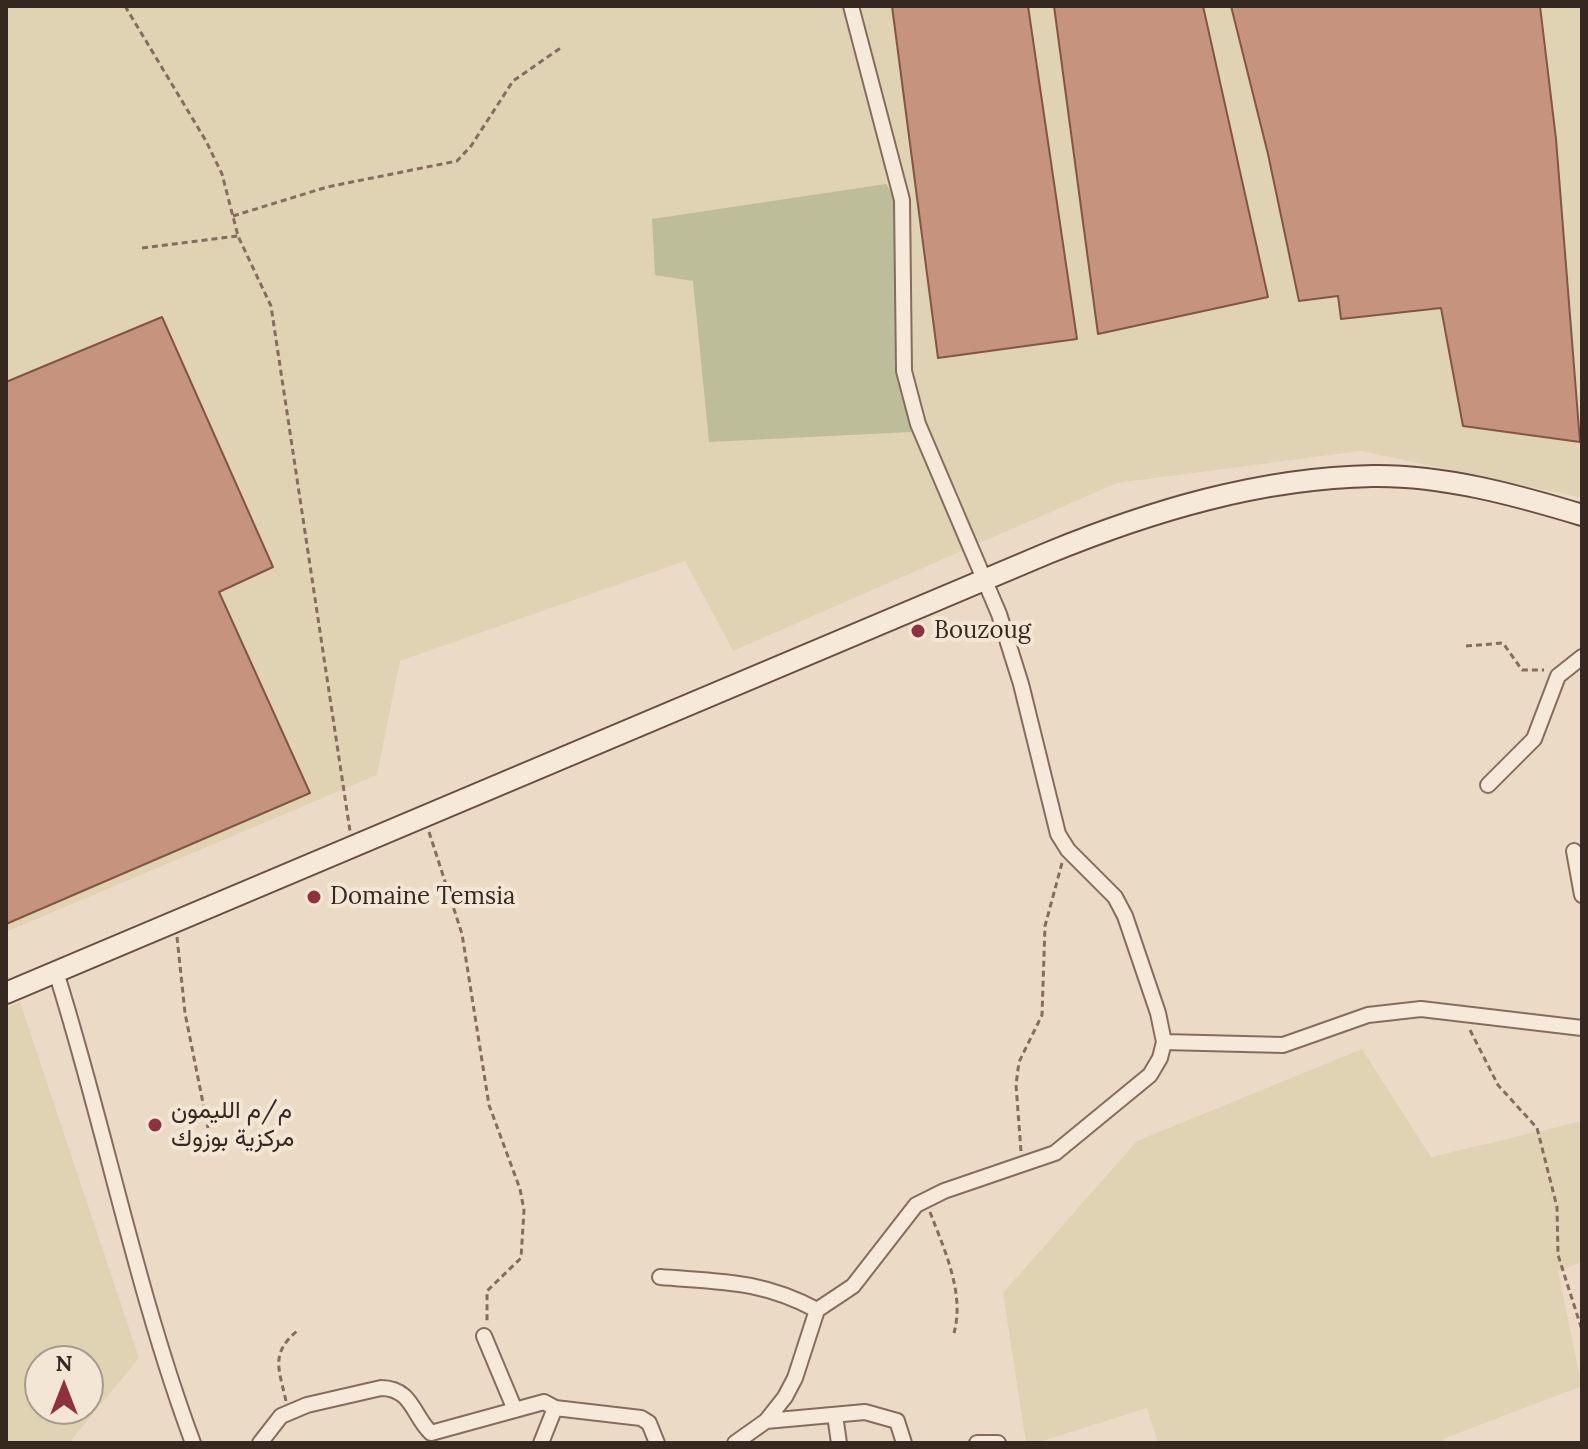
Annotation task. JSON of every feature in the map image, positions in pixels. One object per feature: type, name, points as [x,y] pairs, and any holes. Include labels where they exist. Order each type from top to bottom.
[{"type":"main road","points":[[6,993],[984,580],[1150,515],[1206,499],[1280,484],[1373,476],[1423,479],[1526,498],[1582,515]]},
{"type":"street","points":[[735,1443],[766,1421],[795,1378],[817,1310],[853,1286],[902,1220],[926,1200],[1022,1167],[1069,1145],[1150,1075],[1164,1042],[1158,1013],[1125,916],[1115,897],[1066,847],[1058,834],[1021,684],[999,614],[918,424],[904,371],[902,200],[851,6]]},
{"type":"street","points":[[1488,785],[1534,739],[1554,682],[1582,657]]},
{"type":"street","points":[[1574,851],[1582,895]]},
{"type":"street","points":[[56,972],[92,1087],[139,1269],[193,1443]]},
{"type":"street","points":[[1164,1042],[1283,1045],[1368,1015],[1421,1009],[1582,1028]]},
{"type":"street","points":[[660,1277],[754,1284],[782,1292],[817,1310]]},
{"type":"street","points":[[484,1336],[515,1410]]},
{"type":"street","points":[[260,1443],[274,1421],[288,1412],[381,1388],[394,1388],[412,1403],[431,1433],[544,1402],[555,1408],[641,1418],[649,1423],[657,1443]]},
{"type":"street","points":[[541,1443],[555,1408]]},
{"type":"street","points":[[766,1421],[873,1412],[896,1420],[904,1443]]},
{"type":"street","points":[[835,1415],[839,1443]]},
{"type":"street","points":[[977,1443],[998,1443]]},
{"type":"path","points":[[125,6],[206,141],[222,174],[238,236],[271,306],[323,633],[352,847]]},
{"type":"path","points":[[233,216],[327,187],[457,161],[471,146],[513,81],[562,47]]},
{"type":"path","points":[[142,248],[238,236]]},
{"type":"path","points":[[1466,646],[1503,643],[1522,670],[1565,669]]},
{"type":"path","points":[[424,816],[462,934],[489,1105],[524,1210],[521,1258],[487,1291],[484,1336]]},
{"type":"path","points":[[1022,1167],[1016,1085],[1019,1062],[1042,1015],[1045,926],[1066,847]]},
{"type":"path","points":[[176,921],[185,1013],[208,1128]]},
{"type":"path","points":[[1460,1012],[1498,1085],[1537,1128],[1557,1207],[1558,1255],[1582,1330]]},
{"type":"path","points":[[926,1200],[955,1290],[958,1309],[954,1333]]},
{"type":"path","points":[[288,1412],[278,1358],[281,1346],[297,1331]]},
{"type":"shaded area","points":[[6,6],[1582,6],[1582,498],[1361,451],[1117,483],[733,651],[685,561],[400,661],[377,775],[6,932]]},
{"type":"shaded area","points":[[20,1002],[139,1358],[104,1400],[104,1345],[24,1345],[24,1425],[84,1425],[69,1443],[6,1443],[6,1008]]},
{"type":"shaded area","points":[[1362,1049],[1431,1157],[1582,1121],[1582,1262],[1558,1271],[1582,1386],[1443,1439],[1444,1443],[1158,1443],[1147,1408],[1036,1443],[1026,1443],[1003,1293],[1137,1141]]},
{"type":"green space","points":[[886,184],[896,201],[899,345],[911,432],[709,442],[693,281],[655,275],[652,219]]},
{"type":"building","points":[[892,6],[1028,6],[1077,339],[938,358]]},
{"type":"building","points":[[1054,6],[1203,6],[1268,297],[1098,334]]},
{"type":"building","points":[[1231,6],[1540,6],[1556,139],[1580,442],[1463,426],[1441,308],[1341,319],[1338,296],[1299,301],[1268,154]]},
{"type":"building","points":[[162,317],[273,567],[219,592],[310,793],[6,924],[6,382]]},
{"type":"place","name":"Bouzoug","points":[[918,631]]},
{"type":"place","name":"Domaine Temsia","points":[[314,897]]},
{"type":"place","name":"م/م الليمون مركزية بوزوك","points":[[155,1125]]}]
